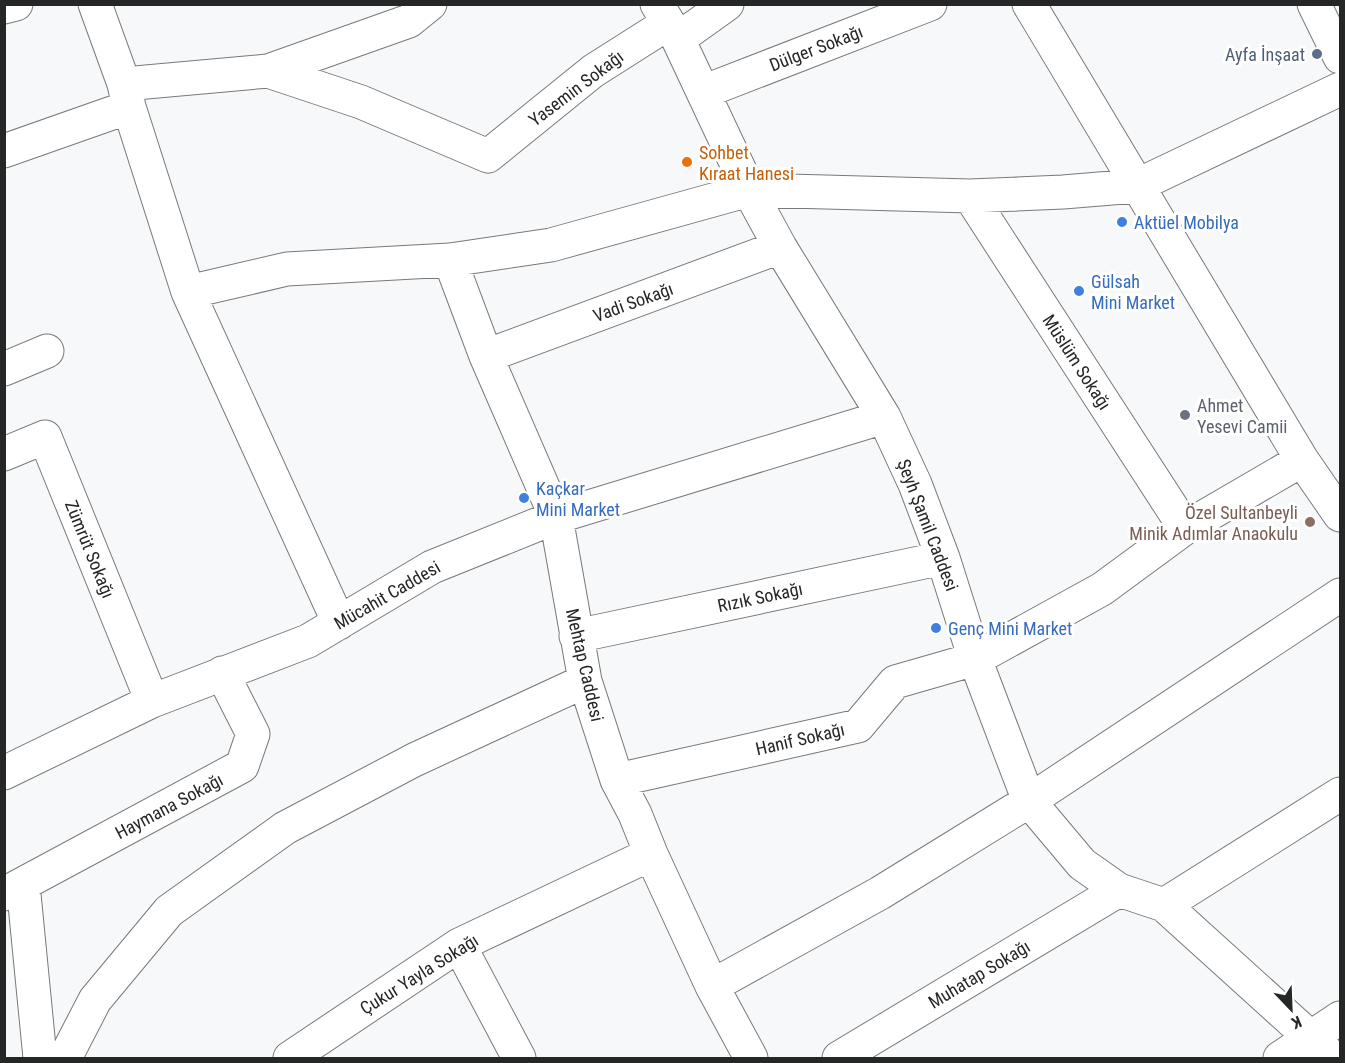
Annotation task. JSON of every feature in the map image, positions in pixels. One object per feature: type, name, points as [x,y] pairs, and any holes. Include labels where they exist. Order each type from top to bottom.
[{"type":"street","points":[[4,7],[16,4]]},
{"type":"street","points":[[95,4],[127,95],[188,292],[339,623]]},
{"type":"street","points":[[4,151],[127,95],[268,71],[409,21],[430,4]]},
{"type":"street","name":"Yasemin Sokağı","points":[[268,71],[361,102],[488,156],[593,71],[667,23],[727,4]]},
{"type":"street","name":"Dülger Sokağı","points":[[703,92],[930,4]]},
{"type":"street","points":[[1029,4],[1302,460],[1341,514]]},
{"type":"street","points":[[1314,4],[1341,57]]},
{"type":"street","name":"Şeyh Şamil Caddesi","points":[[667,23],[703,92],[749,190],[780,247],[884,417],[915,484],[943,558],[975,659],[1029,801],[1082,864],[1119,890],[1164,905],[1322,1049]]},
{"type":"street","points":[[188,292],[287,269],[450,260],[551,245],[749,190],[970,196],[1137,186],[1341,89]]},
{"type":"street","name":"Müslüm Sokağı","points":[[970,196],[1185,528]]},
{"type":"street","name":"Vadi Sokağı","points":[[486,356],[780,247]]},
{"type":"street","name":"Mehtap Caddesi","points":[[450,260],[486,356],[556,517],[585,681],[616,780],[635,814],[712,986],[752,1059]]},
{"type":"street","points":[[4,369],[47,351]]},
{"type":"street","name":"Mücahit Caddesi","points":[[4,773],[152,700],[308,641],[432,567],[556,517],[884,417]]},
{"type":"street","name":"Zümrüt Sokağı","points":[[4,454],[45,437],[152,700]]},
{"type":"street","name":"Hanif Sokağı","points":[[616,780],[858,726],[895,682],[975,659],[1102,589],[1185,528],[1302,460]]},
{"type":"street","name":"Rızık Sokağı","points":[[576,636],[943,558]]},
{"type":"street","points":[[712,986],[880,893],[1029,801],[1341,595]]},
{"type":"street","name":"Haymana Sokağı","points":[[14,889],[242,766],[253,734],[222,673]]},
{"type":"street","points":[[65,1059],[95,1000],[169,911],[285,828],[414,760],[585,681]]},
{"type":"street","points":[[1164,905],[1341,794]]},
{"type":"street","name":"Çukur Yayla Sokağı","points":[[290,1059],[459,945],[651,854]]},
{"type":"street","points":[[14,889],[40,1059]]},
{"type":"street","name":"Muhatap Sokağı","points":[[839,1059],[1119,890]]},
{"type":"street","points":[[459,945],[519,1059]]},
{"type":"street","points":[[1280,1059],[1322,1049],[1341,1018]]},
{"type":"place","name":"Ayfa İnşaat","points":[[1317,54]]},
{"type":"place","name":"Sohbet Kıraat Hanesi","points":[[687,162]]},
{"type":"place","name":"Aktüel Mobilya","points":[[1122,222]]},
{"type":"place","name":"Gülsah Mini Market","points":[[1079,291]]},
{"type":"place","name":"Ahmet Yesevi Camii","points":[[1185,415]]},
{"type":"place","name":"Kaçkar Mini Market","points":[[524,498]]},
{"type":"place","name":"Özel Sultanbeyli Minik Adımlar Anaokulu","points":[[1310,522]]},
{"type":"place","name":"Genç Mini Market","points":[[936,628]]}]
